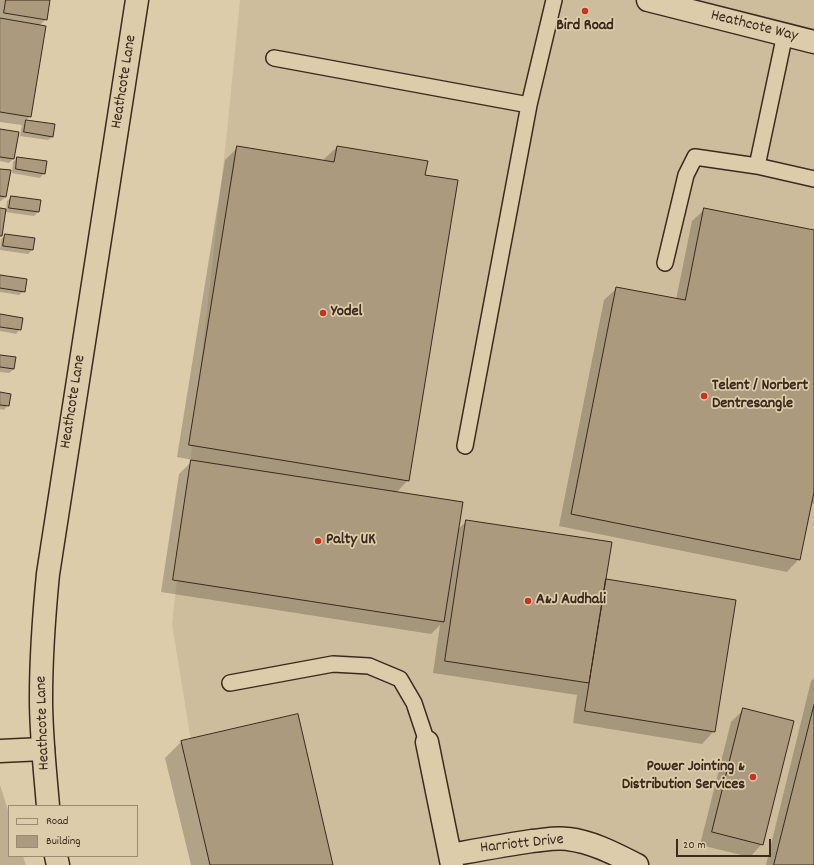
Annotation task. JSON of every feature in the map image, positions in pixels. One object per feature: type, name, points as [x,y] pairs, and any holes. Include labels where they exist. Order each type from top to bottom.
[{"type":"street","name":"Heathcote Lane","points":[[48,805],[43,749],[41,700],[43,635],[48,574],[137,0]]},
{"type":"street","name":"Heathcote Way","points":[[648,0],[814,42]]},
{"type":"street","points":[[427,742],[451,860]]},
{"type":"street","points":[[0,751],[43,749]]},
{"type":"street","name":"Harriott Drive","points":[[451,860],[504,845],[555,838],[586,843],[606,850],[637,865]]},
{"type":"lane","points":[[465,446],[529,104],[554,0]]},
{"type":"lane","points":[[757,166],[785,34]]},
{"type":"lane","points":[[274,58],[529,104]]},
{"type":"lane","points":[[665,263],[686,175],[695,157],[757,166],[814,179]]},
{"type":"lane","points":[[230,683],[332,664],[369,666],[400,680],[414,704],[427,742]]},
{"type":"shaded area","points":[[240,0],[814,0],[814,865],[211,865],[172,624],[227,131]]},
{"type":"shaded area","points":[[0,785],[8,810],[8,857],[23,857],[26,865],[0,865]]},
{"type":"building","points":[[6,0],[50,0],[47,20],[4,13]]},
{"type":"building","points":[[0,18],[46,26],[31,117],[0,112]]},
{"type":"building","points":[[26,120],[55,124],[53,137],[24,132]]},
{"type":"building","points":[[0,129],[19,132],[14,159],[0,157]]},
{"type":"building","name":"Yodel","points":[[237,146],[334,162],[337,146],[428,161],[425,175],[458,180],[409,481],[189,445]]},
{"type":"building","points":[[17,157],[47,161],[45,174],[16,169]]},
{"type":"building","points":[[0,169],[11,170],[6,197],[0,196]]},
{"type":"building","points":[[11,196],[41,200],[39,212],[9,208]]},
{"type":"building","points":[[0,208],[6,209],[2,236],[0,236]]},
{"type":"building","name":"Telent / Norbert Dentresangle","points":[[704,208],[814,230],[814,492],[800,560],[571,514],[616,287],[685,300]]},
{"type":"building","points":[[5,234],[35,238],[33,250],[3,246]]},
{"type":"building","points":[[0,275],[27,279],[25,292],[0,288]]},
{"type":"building","points":[[0,314],[23,318],[21,330],[0,327]]},
{"type":"building","points":[[0,355],[16,357],[14,369],[0,367]]},
{"type":"building","points":[[0,392],[11,394],[9,406],[0,405]]},
{"type":"building","name":"Palty UK","points":[[191,460],[463,502],[444,622],[173,580]]},
{"type":"building","name":"A&J Audhali","points":[[466,520],[612,542],[589,683],[445,661]]},
{"type":"building","name":"A&J Audhali","points":[[606,579],[736,600],[715,732],[585,711]]},
{"type":"building","points":[[814,705],[814,865],[774,865]]},
{"type":"building","name":"Power Jointing & Distribution Services","points":[[743,708],[794,721],[763,845],[712,832]]},
{"type":"building","points":[[298,714],[333,865],[210,865],[181,741]]},
{"type":"place","name":"Bird Road","points":[[585,11]]},
{"type":"place","name":"Yodel","points":[[323,313]]},
{"type":"place","name":"Telent / Norbert Dentresangle","points":[[704,396]]},
{"type":"place","name":"Palty UK","points":[[318,541]]},
{"type":"place","name":"A&J Audhali","points":[[528,601]]},
{"type":"place","name":"Power Jointing & Distribution Services","points":[[753,777]]}]
